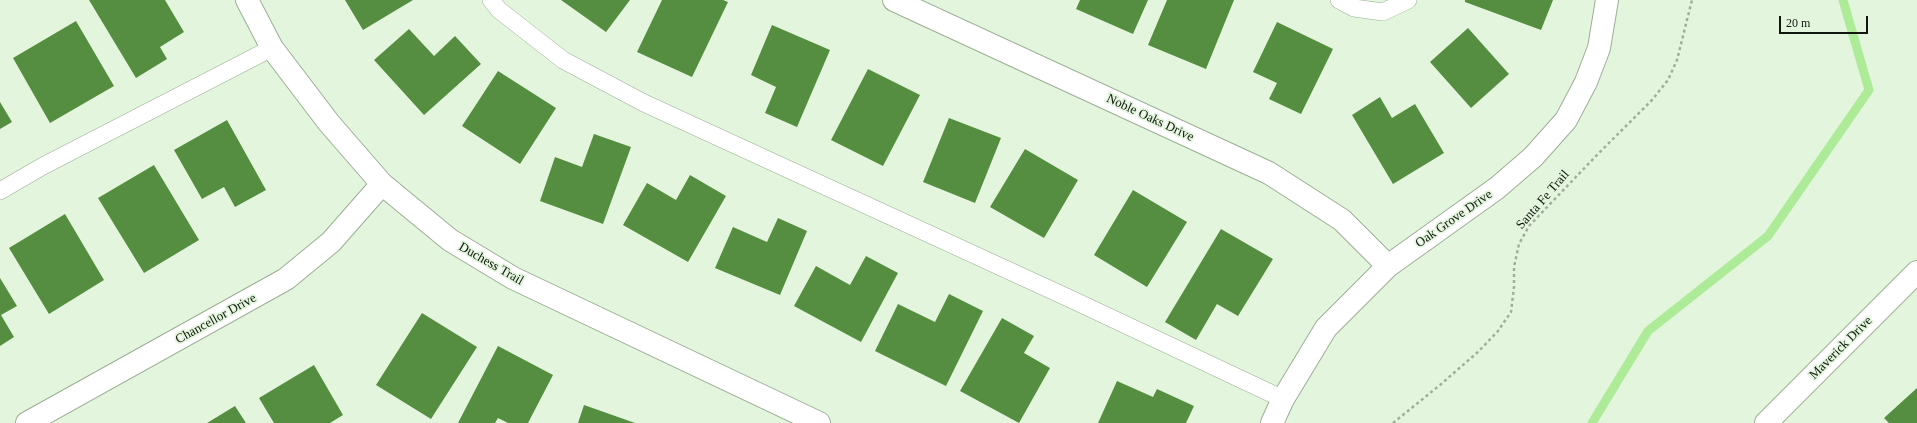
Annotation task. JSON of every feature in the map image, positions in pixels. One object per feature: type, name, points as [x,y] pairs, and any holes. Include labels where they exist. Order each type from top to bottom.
[{"type":"street","name":"Duchess Trail","points":[[247,0],[272,48],[329,123],[382,184],[450,240],[513,278],[815,422]]},
{"type":"street","name":"Noble Oaks Drive","points":[[894,0],[1269,173],[1342,220],[1388,266]]},
{"type":"street","name":"Oak Grove Drive","points":[[1272,423],[1283,399],[1326,328],[1388,266],[1497,188],[1533,157],[1566,120],[1586,82],[1599,48],[1607,0]]},
{"type":"street","name":"Chancellor Drive","points":[[27,423],[286,279],[331,242],[382,184]]},
{"type":"street","name":"Maverick Drive","points":[[1766,423],[1917,272]]},
{"type":"lane","points":[[490,0],[499,10],[563,60],[644,103],[1075,301],[1283,399]]},
{"type":"lane","points":[[1339,0],[1354,8],[1383,12],[1408,0]]},
{"type":"lane","points":[[0,191],[43,166],[272,48]]},
{"type":"path","name":"Santa Fe Trail","points":[[1393,423],[1451,376],[1498,331],[1511,312],[1514,287],[1514,266],[1519,244],[1529,226],[1652,100],[1668,80],[1678,60],[1692,0]]},
{"type":"building","points":[[89,0],[165,0],[184,32],[160,47],[167,59],[136,78]]},
{"type":"building","points":[[345,0],[413,0],[363,30]]},
{"type":"building","points":[[561,0],[630,0],[606,32]]},
{"type":"building","points":[[662,0],[723,0],[728,2],[692,77],[637,52]]},
{"type":"building","points":[[1080,0],[1148,0],[1133,34],[1076,9]]},
{"type":"building","points":[[1167,0],[1234,0],[1206,69],[1148,45]]},
{"type":"building","points":[[1465,0],[1553,0],[1541,30],[1465,2]]},
{"type":"building","points":[[76,21],[114,86],[50,123],[13,58]]},
{"type":"building","points":[[1277,22],[1333,49],[1301,114],[1269,99],[1277,83],[1253,72]]},
{"type":"building","points":[[772,25],[830,50],[797,127],[765,113],[776,87],[751,75]]},
{"type":"building","points":[[1468,28],[1509,74],[1471,108],[1430,62]]},
{"type":"building","points":[[409,29],[434,56],[455,36],[481,64],[424,115],[374,60]]},
{"type":"building","points":[[868,69],[920,95],[883,166],[831,140]]},
{"type":"building","points":[[498,71],[556,108],[520,164],[462,126]]},
{"type":"building","points":[[1380,97],[1392,118],[1415,104],[1444,153],[1393,184],[1352,115]]},
{"type":"building","points":[[0,102],[12,122],[0,129]]},
{"type":"building","points":[[949,118],[1001,138],[975,203],[923,182]]},
{"type":"building","points":[[227,120],[266,190],[235,207],[224,187],[202,199],[174,150]]},
{"type":"building","points":[[594,134],[631,147],[603,224],[540,201],[555,157],[582,167]]},
{"type":"building","points":[[1025,149],[1078,180],[1044,238],[990,207]]},
{"type":"building","points":[[154,165],[199,240],[144,273],[98,198]]},
{"type":"building","points":[[690,175],[726,196],[688,262],[623,225],[647,183],[676,200]]},
{"type":"building","points":[[1133,190],[1187,222],[1147,287],[1094,255]]},
{"type":"building","points":[[65,214],[104,280],[49,314],[9,248]]},
{"type":"building","points":[[778,218],[807,231],[780,295],[715,268],[733,227],[767,242]]},
{"type":"building","points":[[1221,229],[1273,259],[1238,316],[1217,304],[1196,340],[1165,322]]},
{"type":"building","points":[[866,256],[898,273],[861,342],[794,306],[816,266],[850,285]]},
{"type":"building","points":[[0,278],[17,306],[1,315],[14,337],[0,346]]},
{"type":"building","points":[[949,294],[983,311],[946,386],[875,351],[898,304],[935,322]]},
{"type":"building","points":[[422,313],[477,347],[431,419],[376,385]]},
{"type":"building","points":[[1002,318],[1034,336],[1024,353],[1050,368],[1019,423],[960,391]]},
{"type":"building","points":[[498,346],[553,375],[528,423],[508,423],[498,418],[495,423],[458,423]]},
{"type":"building","points":[[314,365],[343,415],[330,423],[274,423],[259,398]]},
{"type":"building","points":[[1117,381],[1153,397],[1157,389],[1194,406],[1186,423],[1098,423]]},
{"type":"building","points":[[1917,388],[1917,423],[1889,423],[1884,418]]},
{"type":"building","points":[[584,405],[635,423],[578,423]]},
{"type":"building","points":[[235,406],[246,423],[207,423]]},
{"type":"waterway","points":[[1592,423],[1648,331],[1768,236],[1869,90],[1843,0]]}]
